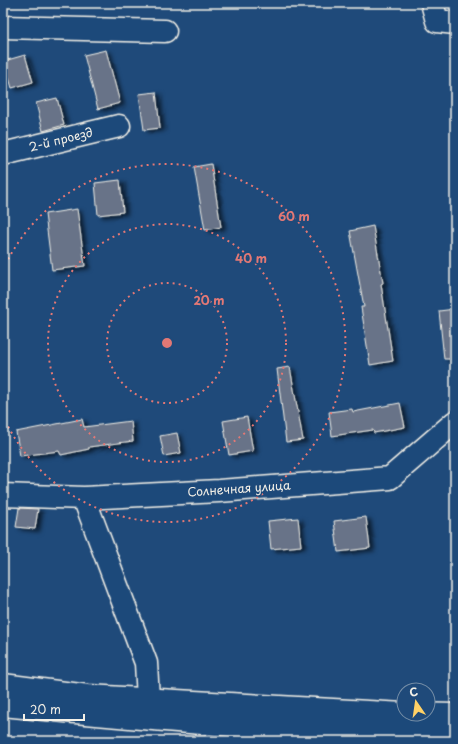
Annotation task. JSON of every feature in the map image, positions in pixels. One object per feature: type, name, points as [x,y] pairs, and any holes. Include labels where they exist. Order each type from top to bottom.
[{"type":"main road","points":[[432,3],[436,20],[455,23]]},
{"type":"main road","points":[[3,27],[165,31]]},
{"type":"main road","name":"2-й проезд","points":[[3,154],[119,126]]},
{"type":"main road","name":"Солнечная улица","points":[[3,495],[84,498],[219,491],[390,478],[455,422]]},
{"type":"main road","points":[[84,498],[146,663],[148,709]]},
{"type":"main road","points":[[3,685],[88,696],[148,709],[365,734],[455,736]]},
{"type":"main road","points":[[3,705],[396,714]]},
{"type":"main road","points":[[436,715],[455,715]]},
{"type":"building","points":[[106,50],[120,103],[98,109],[84,55]]},
{"type":"building","points":[[25,55],[33,82],[12,88],[4,61]]},
{"type":"building","points":[[156,92],[160,128],[144,130],[139,94]]},
{"type":"building","points":[[57,98],[64,125],[43,131],[36,103]]},
{"type":"building","points":[[211,164],[221,227],[205,230],[194,167]]},
{"type":"building","points":[[120,180],[123,212],[98,215],[95,183]]},
{"type":"building","points":[[77,209],[85,266],[52,270],[45,214]]},
{"type":"building","points":[[373,226],[383,283],[381,284],[393,361],[370,365],[361,307],[364,307],[350,231]]},
{"type":"building","points":[[455,309],[455,359],[444,359],[439,311]]},
{"type":"building","points":[[290,367],[303,440],[286,442],[277,369]]},
{"type":"building","points":[[400,403],[405,427],[374,433],[373,430],[332,436],[329,412],[352,409],[353,412]]},
{"type":"building","points":[[247,417],[253,451],[229,455],[223,421]]},
{"type":"building","points":[[82,419],[84,427],[131,421],[133,441],[89,447],[89,449],[61,455],[59,451],[20,456],[16,432]]},
{"type":"building","points":[[177,433],[181,453],[164,456],[160,436]]},
{"type":"building","points":[[19,508],[38,509],[35,529],[16,527]]},
{"type":"building","points":[[366,517],[370,548],[338,552],[334,521]]},
{"type":"building","points":[[298,518],[301,546],[271,549],[268,521]]}]
